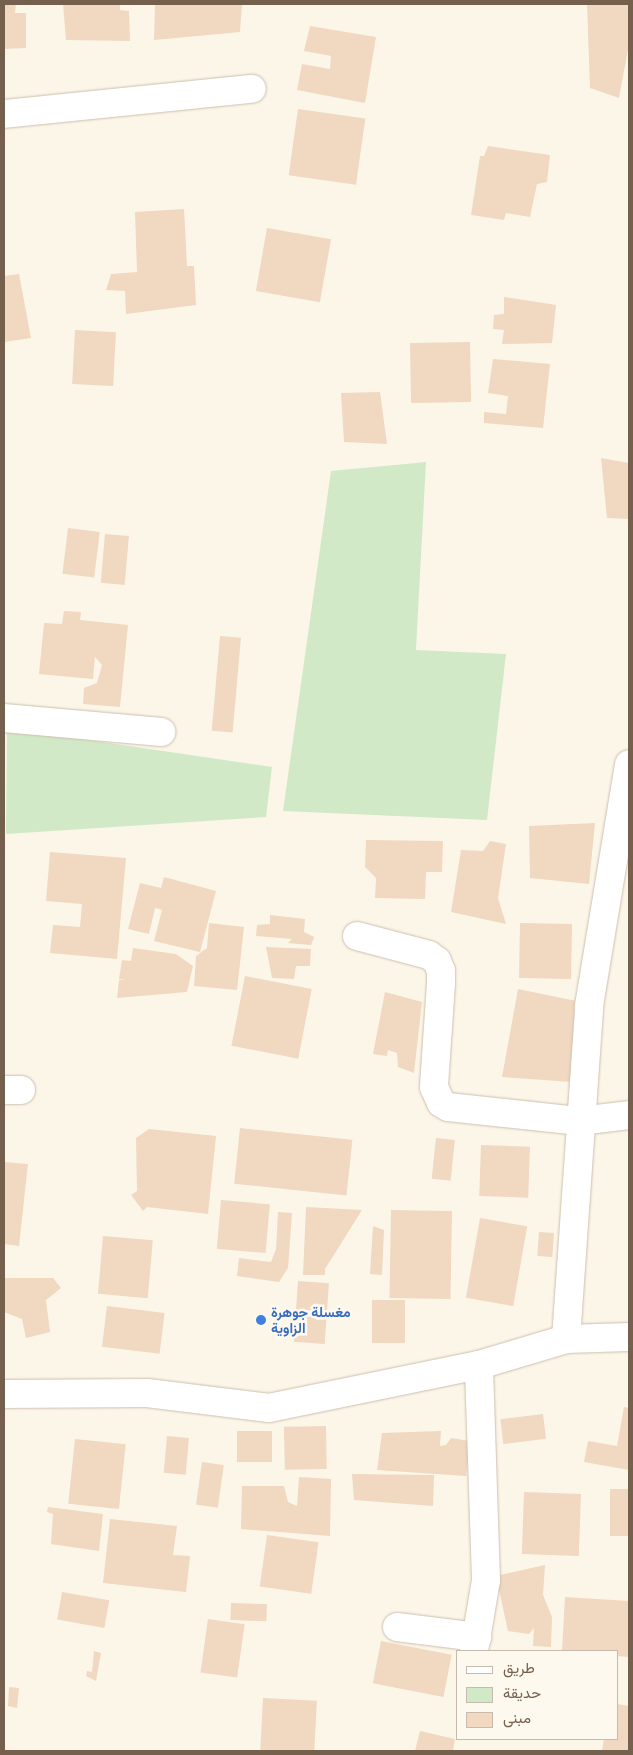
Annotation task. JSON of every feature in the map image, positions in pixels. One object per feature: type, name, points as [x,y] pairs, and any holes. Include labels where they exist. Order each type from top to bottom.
[{"type":"street","points":[[4,114],[252,89]]},
{"type":"street","points":[[4,718],[161,732]]},
{"type":"street","points":[[566,1339],[580,1121],[590,1006],[629,764]]},
{"type":"street","points":[[357,936],[430,955],[437,961],[441,971],[441,983],[434,1087],[441,1103],[448,1107],[580,1121],[629,1114]]},
{"type":"street","points":[[4,1394],[147,1393],[268,1408],[479,1365],[566,1339],[629,1337]]},
{"type":"street","points":[[397,1627],[476,1644],[486,1580],[479,1365]]},
{"type":"green space","points":[[426,462],[416,650],[506,654],[487,820],[283,811],[331,471]]},
{"type":"green space","points":[[7,728],[272,767],[266,817],[6,834]]},
{"type":"building","points":[[4,4],[16,4],[15,13],[26,13],[26,48],[4,49]]},
{"type":"building","points":[[63,4],[120,4],[120,10],[129,11],[130,41],[66,40]]},
{"type":"building","points":[[155,4],[242,4],[240,32],[154,40]]},
{"type":"building","points":[[587,4],[629,4],[629,44],[619,98],[590,88]]},
{"type":"building","points":[[310,26],[376,37],[365,103],[297,90],[302,64],[330,69],[331,56],[304,51]]},
{"type":"building","points":[[298,109],[365,118],[356,185],[289,175]]},
{"type":"building","points":[[488,146],[550,155],[547,182],[537,184],[530,217],[506,213],[504,220],[471,215],[480,156],[484,156]]},
{"type":"building","points":[[184,209],[187,266],[194,266],[196,305],[126,314],[125,291],[106,290],[111,274],[137,272],[135,212]]},
{"type":"building","points":[[267,228],[331,239],[320,302],[256,291]]},
{"type":"building","points":[[19,274],[31,338],[4,342],[4,276]]},
{"type":"building","points":[[504,297],[556,305],[552,343],[502,344],[504,330],[493,329],[494,315],[504,314]]},
{"type":"building","points":[[75,330],[116,332],[113,386],[72,384]]},
{"type":"building","points":[[470,342],[471,402],[411,403],[410,343]]},
{"type":"building","points":[[493,359],[550,364],[543,428],[484,423],[484,412],[506,414],[508,396],[488,393]]},
{"type":"building","points":[[380,392],[387,444],[344,442],[341,393]]},
{"type":"building","points":[[601,458],[629,463],[629,519],[607,518]]},
{"type":"building","points":[[68,528],[100,532],[94,578],[62,574]]},
{"type":"building","points":[[105,534],[129,536],[125,585],[101,583]]},
{"type":"building","points":[[64,611],[81,612],[80,620],[128,625],[120,707],[83,704],[84,688],[97,683],[102,665],[95,657],[93,679],[39,674],[44,623],[62,624]]},
{"type":"building","points":[[220,636],[241,638],[233,732],[212,731]]},
{"type":"building","points":[[595,823],[589,884],[530,878],[529,826]]},
{"type":"building","points":[[366,840],[443,841],[442,872],[426,872],[425,899],[375,898],[376,878],[365,867]]},
{"type":"building","points":[[490,841],[506,844],[498,898],[506,924],[451,912],[461,850],[483,851]]},
{"type":"building","points":[[50,852],[126,858],[117,959],[50,953],[53,925],[80,927],[82,904],[46,901]]},
{"type":"building","points":[[164,877],[216,891],[200,952],[154,941],[162,910],[155,908],[149,934],[128,929],[140,883],[161,888]]},
{"type":"building","points":[[270,915],[305,919],[304,932],[314,937],[311,945],[288,943],[292,939],[256,936],[257,925],[270,924]]},
{"type":"building","points":[[209,923],[244,927],[237,990],[194,986],[196,956],[207,948]]},
{"type":"building","points":[[520,923],[572,924],[571,979],[519,978]]},
{"type":"building","points":[[266,947],[311,949],[310,966],[296,966],[294,979],[272,978]]},
{"type":"building","points":[[133,948],[176,954],[193,966],[187,992],[117,998],[119,980],[126,980],[119,979],[122,960],[131,961]]},
{"type":"building","points":[[245,976],[312,989],[298,1059],[231,1046]]},
{"type":"building","points":[[518,989],[581,1002],[572,1082],[502,1077]]},
{"type":"building","points":[[385,992],[422,1002],[414,1073],[398,1067],[397,1053],[388,1050],[387,1056],[373,1054]]},
{"type":"building","points":[[240,1128],[352,1140],[347,1196],[234,1184]]},
{"type":"building","points":[[149,1129],[216,1136],[208,1214],[147,1207],[143,1211],[131,1195],[137,1191],[136,1138]]},
{"type":"building","points":[[436,1138],[455,1140],[451,1181],[432,1179]]},
{"type":"building","points":[[481,1145],[530,1147],[528,1198],[479,1196]]},
{"type":"building","points":[[4,1162],[28,1164],[19,1246],[4,1244]]},
{"type":"building","points":[[221,1200],[270,1204],[266,1253],[217,1249]]},
{"type":"building","points":[[306,1207],[362,1210],[325,1269],[325,1275],[303,1275]]},
{"type":"building","points":[[391,1210],[452,1211],[450,1299],[389,1298]]},
{"type":"building","points":[[278,1212],[292,1213],[288,1268],[279,1282],[237,1276],[239,1258],[271,1262],[276,1249]]},
{"type":"building","points":[[480,1218],[527,1226],[513,1306],[466,1298]]},
{"type":"building","points":[[373,1226],[384,1230],[382,1275],[370,1274]]},
{"type":"building","points":[[539,1232],[554,1233],[552,1257],[537,1256]]},
{"type":"building","points":[[103,1236],[153,1240],[148,1298],[98,1294]]},
{"type":"building","points":[[4,1278],[53,1278],[61,1288],[46,1300],[50,1332],[26,1338],[22,1319],[4,1312]]},
{"type":"building","points":[[298,1281],[329,1283],[325,1344],[294,1342]]},
{"type":"building","points":[[372,1300],[405,1300],[405,1343],[372,1343]]},
{"type":"building","points":[[107,1306],[165,1313],[160,1354],[102,1347]]},
{"type":"building","points":[[624,1407],[629,1408],[629,1470],[584,1462],[588,1441],[617,1446]]},
{"type":"building","points":[[543,1414],[546,1439],[503,1444],[500,1419]]},
{"type":"building","points":[[326,1426],[327,1469],[285,1470],[284,1427]]},
{"type":"building","points":[[237,1431],[272,1431],[272,1462],[237,1462]]},
{"type":"building","points":[[441,1431],[440,1446],[446,1445],[451,1438],[470,1441],[466,1476],[377,1470],[382,1433]]},
{"type":"building","points":[[167,1436],[189,1438],[186,1475],[164,1473]]},
{"type":"building","points":[[75,1439],[126,1444],[119,1509],[68,1504]]},
{"type":"building","points":[[202,1462],[224,1465],[218,1508],[196,1505]]},
{"type":"building","points":[[352,1474],[434,1475],[433,1506],[354,1500]]},
{"type":"building","points":[[299,1477],[331,1479],[330,1536],[241,1529],[242,1486],[284,1486],[288,1502],[297,1506]]},
{"type":"building","points":[[610,1489],[629,1489],[629,1536],[610,1536]]},
{"type":"building","points":[[524,1492],[581,1494],[579,1556],[522,1554]]},
{"type":"building","points":[[48,1507],[103,1514],[99,1551],[51,1544],[53,1514],[47,1512]]},
{"type":"building","points":[[110,1519],[177,1526],[173,1555],[190,1556],[186,1592],[103,1583]]},
{"type":"building","points":[[267,1535],[318,1542],[311,1594],[260,1586]]},
{"type":"building","points":[[545,1565],[543,1595],[552,1617],[551,1647],[533,1646],[534,1628],[529,1634],[508,1631],[496,1576]]},
{"type":"building","points":[[62,1592],[109,1600],[104,1628],[57,1620]]},
{"type":"building","points":[[565,1597],[629,1601],[629,1657],[618,1656],[618,1650],[562,1650]]},
{"type":"building","points":[[231,1603],[267,1604],[266,1621],[230,1620]]},
{"type":"building","points":[[208,1619],[245,1624],[237,1678],[200,1672]]},
{"type":"building","points":[[381,1641],[452,1655],[443,1697],[373,1683]]},
{"type":"building","points":[[94,1651],[101,1653],[96,1681],[86,1676],[87,1671],[92,1672]]},
{"type":"building","points":[[9,1687],[19,1688],[17,1708],[8,1706]]},
{"type":"building","points":[[263,1698],[317,1701],[314,1751],[260,1751]]},
{"type":"building","points":[[618,1704],[629,1706],[629,1751],[602,1750],[604,1740],[618,1740]]},
{"type":"building","points":[[420,1731],[455,1739],[453,1751],[415,1751]]},
{"type":"place","name":"مغسلة جوهرة الزاوية","points":[[261,1320]]}]
